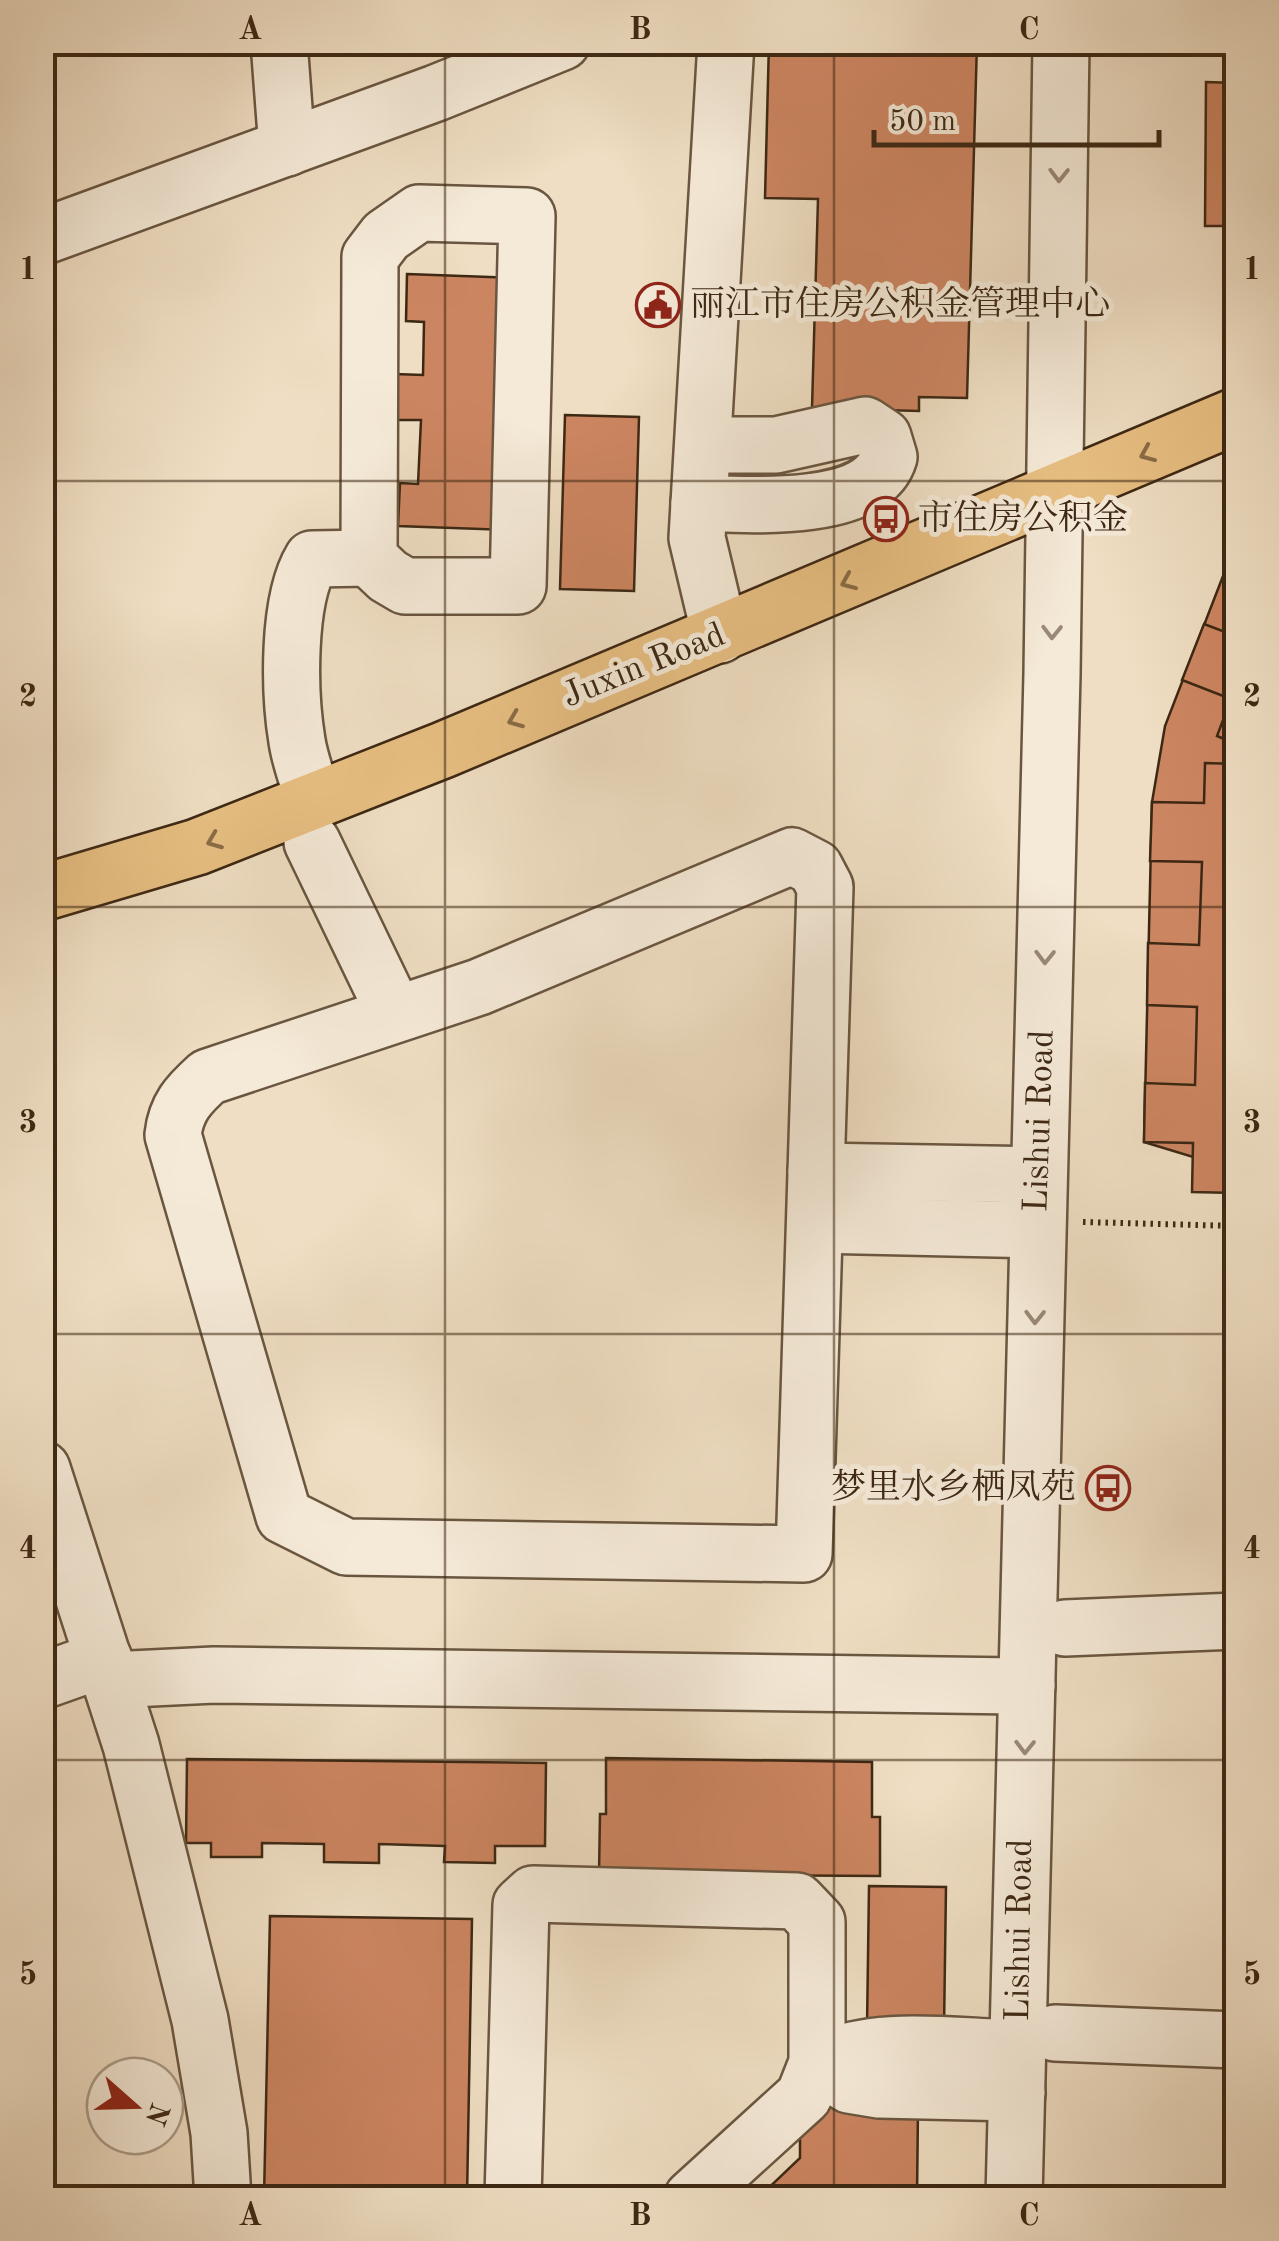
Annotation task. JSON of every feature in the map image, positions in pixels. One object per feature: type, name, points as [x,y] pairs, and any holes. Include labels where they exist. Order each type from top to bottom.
[{"type":"main road","name":"Juxin Road","points":[[42,892],[197,847],[313,821],[1072,506],[1236,416]]},
{"type":"main road","name":"Juxin Road","points":[[42,931],[210,882],[313,821],[720,635],[1072,506],[1236,456]]},
{"type":"street","points":[[279,42],[287,148]]},
{"type":"street","points":[[42,237],[562,42]]},
{"type":"street","points":[[720,635],[697,538],[726,42]]},
{"type":"street","name":"Lishui Road","points":[[1051,2198],[1030,2058],[1027,1686],[1056,1226],[1072,506],[1061,42]]},
{"type":"street","name":"Lishui Road","points":[[1014,2198],[1030,2058],[1065,1628],[1056,1226],[1039,1176],[1098,42]]},
{"type":"street","points":[[370,558],[370,257],[386,236],[419,213],[528,216],[518,586],[405,586],[370,558],[312,559],[302,576],[293,693],[297,742],[313,821],[395,1014]]},
{"type":"street","points":[[699,503],[786,506],[816,502],[879,477],[889,458],[883,437],[865,425],[776,445],[703,445]]},
{"type":"street","points":[[792,856],[805,860],[821,876],[825,887],[816,1171],[804,1554],[346,1547],[284,1516],[172,1135],[174,1121],[187,1095],[208,1077],[479,986],[792,856]]},
{"type":"street","points":[[816,1171],[1039,1176]]},
{"type":"street","points":[[814,1225],[1056,1226]]},
{"type":"street","points":[[42,1469],[131,1744],[200,2020],[219,2133],[224,2198]]},
{"type":"street","points":[[1065,1628],[1236,1621]]},
{"type":"street","points":[[42,1681],[107,1670],[214,1675],[1027,1686]]},
{"type":"street","points":[[513,2198],[521,1905],[534,1894],[797,1901],[817,1922],[817,2063],[804,2096],[692,2198]]},
{"type":"street","points":[[817,2063],[850,2048],[881,2045],[1030,2058],[1236,2040]]},
{"type":"path","points":[[1056,1226],[1236,1226]]},
{"type":"building","points":[[769,42],[977,42],[967,398],[919,397],[919,411],[812,408],[818,199],[765,198]]},
{"type":"building","points":[[1206,82],[1236,83],[1236,226],[1205,226]]},
{"type":"building","points":[[407,274],[516,278],[508,530],[398,526],[400,483],[418,484],[421,420],[393,420],[395,374],[423,375],[424,322],[406,321]]},
{"type":"building","points":[[565,415],[639,417],[634,591],[560,589]]},
{"type":"building","points":[[1236,555],[1236,740],[1225,763],[1227,1149],[1193,1157],[1144,1142],[1152,802],[1165,726],[1230,558]]},
{"type":"building","points":[[1204,624],[1236,636],[1236,744],[1217,736],[1231,699],[1182,680]]},
{"type":"building","points":[[1205,763],[1236,764],[1236,1193],[1192,1192],[1193,1143],[1144,1142],[1145,1083],[1195,1085],[1197,1007],[1147,1005],[1148,943],[1199,945],[1202,862],[1150,861],[1152,802],[1204,803]]},
{"type":"building","points":[[606,1758],[872,1762],[872,1817],[880,1817],[880,1876],[599,1874],[600,1814],[606,1814]]},
{"type":"building","points":[[187,1759],[546,1763],[545,1846],[495,1846],[495,1863],[444,1862],[445,1846],[379,1844],[379,1863],[324,1862],[324,1844],[262,1843],[262,1857],[211,1857],[211,1843],[186,1843]]},
{"type":"building","points":[[869,1886],[946,1887],[944,2029],[867,2028]]},
{"type":"building","points":[[270,1916],[472,1919],[467,2198],[264,2198]]},
{"type":"building","points":[[800,2107],[918,2108],[917,2198],[758,2198],[800,2158]]},
{"type":"place","name":"丽江市住房公积金管理中心","points":[[658,305]]},
{"type":"place","name":"市住房公积金","points":[[886,519]]},
{"type":"place","name":"梦里水乡栖凤苑","points":[[1108,1488]]}]
